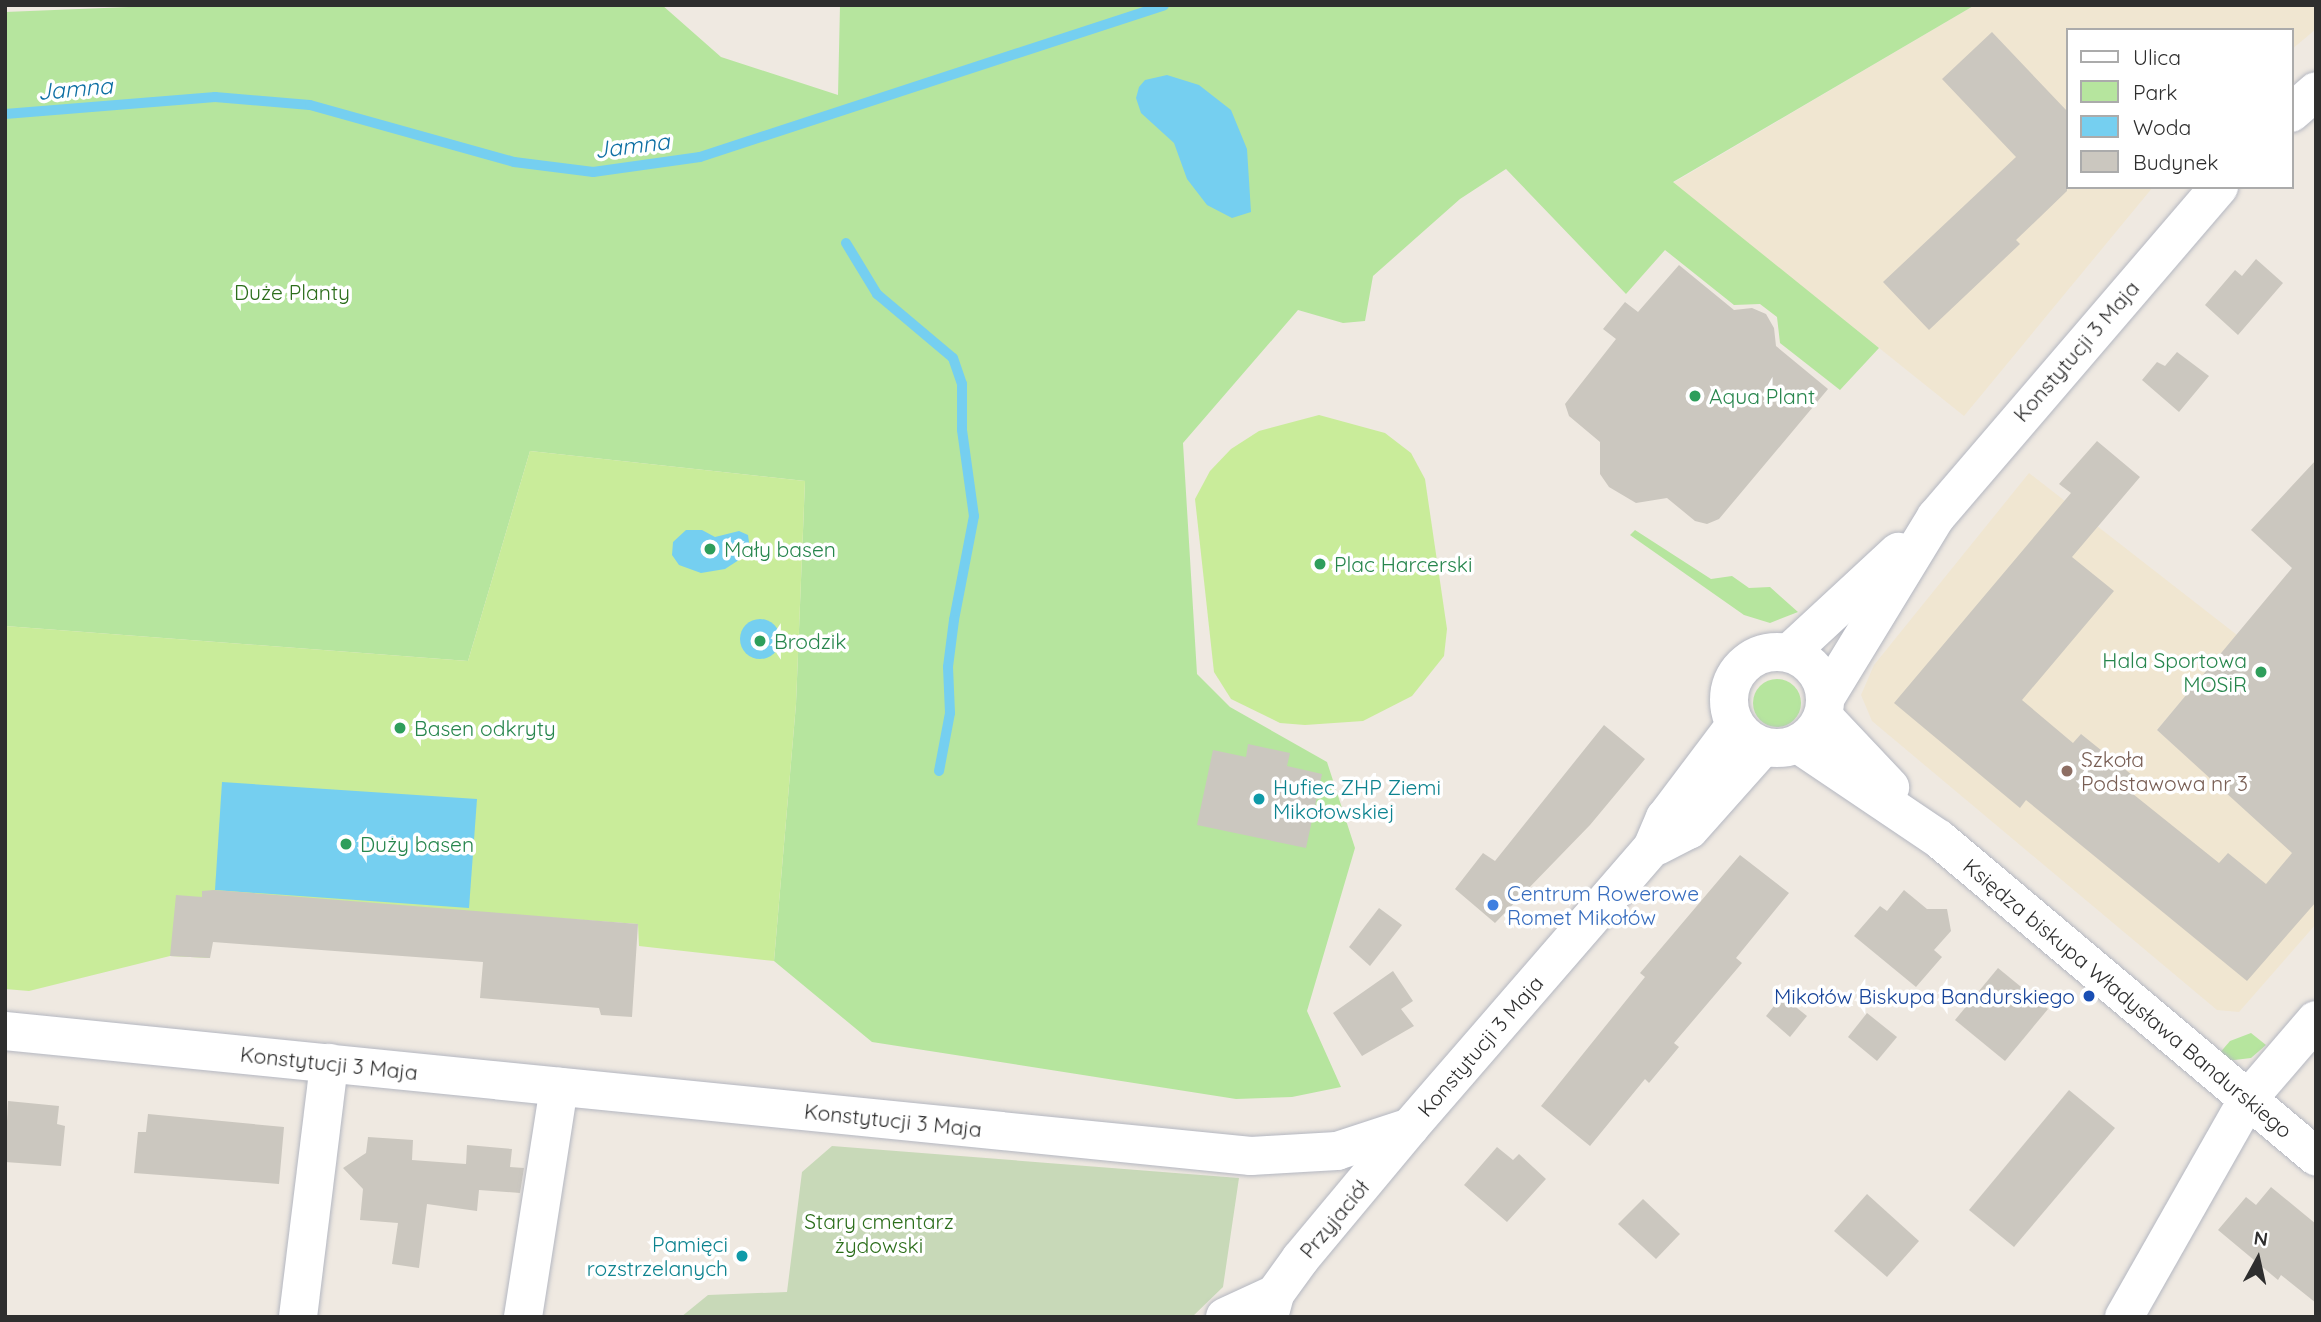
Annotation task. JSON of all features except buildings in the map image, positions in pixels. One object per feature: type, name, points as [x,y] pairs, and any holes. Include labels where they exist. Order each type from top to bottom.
[{"type":"street","points":[[2293,111],[2316,91]]},
{"type":"street","name":"Konstytucji 3 Maja","points":[[1789,653],[1936,517],[2022,412],[2217,189]]},
{"type":"street","name":"Konstytucji 3 Maja","points":[[1824,706],[1936,517]]},
{"type":"street","points":[[1769,652],[1789,653],[1807,662],[1820,677],[1824,706],[1814,733],[1765,739],[1728,708],[1736,673],[1750,659],[1769,652]]},
{"type":"street","name":"Księdza biskupa Władysława Bandurskiego","points":[[1824,706],[1939,839],[2316,1156]]},
{"type":"street","name":"Konstytucji 3 Maja","points":[[5,1031],[1251,1156],[1337,1151],[1410,1127],[1652,848],[1665,818],[1765,739]]},
{"type":"street","name":"Księdza biskupa Władysława Bandurskiego","points":[[1765,739],[1939,839]]},
{"type":"street","points":[[2124,1317],[2248,1099],[2316,1020]]},
{"type":"street","points":[[298,1317],[329,1063]]},
{"type":"street","points":[[523,1317],[559,1087]]},
{"type":"street","name":"Przyjaciół","points":[[1272,1305],[1410,1127]]},
{"type":"street","points":[[1225,1317],[1272,1305]]},
{"type":"shaded area","points":[[1975,5],[2316,5],[2316,29],[2293,48],[2293,28],[2066,28],[2066,189],[2151,189],[1964,416],[1673,183]]},
{"type":"shaded area","name":"Szkoła Podstawowa nr 3","points":[[2029,473],[2237,635],[2157,730],[2257,819],[2316,825],[2316,924],[2239,1012],[2217,1010],[1872,721],[1861,695],[1874,665]]},
{"type":"green space","name":"Duże Planty","points":[[178,5],[662,5],[721,57],[838,95],[840,5],[1975,5],[1673,182],[1879,348],[1840,390],[1780,343],[1777,317],[1760,304],[1734,305],[1665,250],[1626,294],[1506,169],[1460,199],[1373,276],[1365,321],[1343,323],[1298,310],[1183,443],[1197,674],[1230,707],[1327,762],[1355,848],[1307,1011],[1341,1087],[1292,1097],[1236,1099],[872,1042],[774,961],[796,704],[805,481],[530,451],[468,661],[5,626],[5,12]]},
{"type":"green space","name":"Plac Harcerski","points":[[1319,415],[1385,433],[1411,453],[1425,479],[1447,629],[1444,656],[1412,696],[1363,721],[1305,725],[1280,723],[1231,699],[1214,672],[1195,499],[1210,471],[1231,449],[1259,431]]},
{"type":"green space","name":"Basen odkryty","points":[[530,451],[805,481],[796,704],[774,961],[639,946],[638,924],[487,913],[210,942],[210,958],[170,956],[29,991],[5,989],[5,626],[468,661]]},
{"type":"green space","points":[[1635,530],[1711,579],[1732,576],[1749,588],[1770,587],[1798,612],[1770,623],[1744,615],[1630,535]]},
{"type":"green space","points":[[1777,679],[1794,686],[1801,703],[1794,720],[1777,727],[1760,720],[1753,703],[1760,686]]},
{"type":"green space","points":[[2251,1033],[2266,1045],[2251,1058],[2226,1061],[2218,1055],[2230,1041]]},
{"type":"green space","name":"Stary cmentarz żydowski","points":[[832,1146],[1239,1178],[1223,1287],[1192,1317],[681,1317],[708,1295],[787,1292],[802,1172]]},
{"type":"water","points":[[1167,75],[1199,85],[1231,110],[1247,149],[1251,212],[1232,218],[1207,205],[1187,179],[1174,143],[1141,113],[1136,98],[1139,87],[1145,80]]},
{"type":"water","name":"Mały basen","points":[[686,530],[702,530],[715,537],[739,531],[748,535],[745,556],[725,569],[701,573],[679,565],[672,555],[673,542]]},
{"type":"water","name":"Brodzik","points":[[760,619],[774,625],[780,639],[774,653],[760,659],[746,653],[740,639],[746,625]]},
{"type":"water","name":"Duży basen","points":[[222,782],[477,799],[469,908],[215,890]]},
{"type":"waterway","name":"Jamna","points":[[5,114],[215,97],[310,105],[514,162],[593,172],[700,157],[1164,5]]},
{"type":"waterway","points":[[846,243],[877,294],[953,358],[962,384],[962,430],[974,516],[954,620],[948,667],[950,713],[939,771]]},
{"type":"place","name":"Aqua Plant","points":[[1695,396]]},
{"type":"place","name":"Mały basen","points":[[710,549]]},
{"type":"place","name":"Plac Harcerski","points":[[1320,564]]},
{"type":"place","name":"Brodzik","points":[[760,641]]},
{"type":"place","name":"Hala Sportowa MOSiR","points":[[2261,672]]},
{"type":"place","name":"Basen odkryty","points":[[400,728]]},
{"type":"place","name":"Szkoła Podstawowa nr 3","points":[[2067,771]]},
{"type":"place","name":"Hufiec ZHP Ziemi Mikołowskiej","points":[[1259,799]]},
{"type":"place","name":"Duży basen","points":[[346,844]]},
{"type":"place","name":"Centrum Rowerowe Romet Mikołów","points":[[1493,905]]},
{"type":"place","name":"Mikołów Biskupa Bandurskiego","points":[[2089,996]]},
{"type":"place","name":"Pamięci rozstrzelanych","points":[[742,1256]]}]
